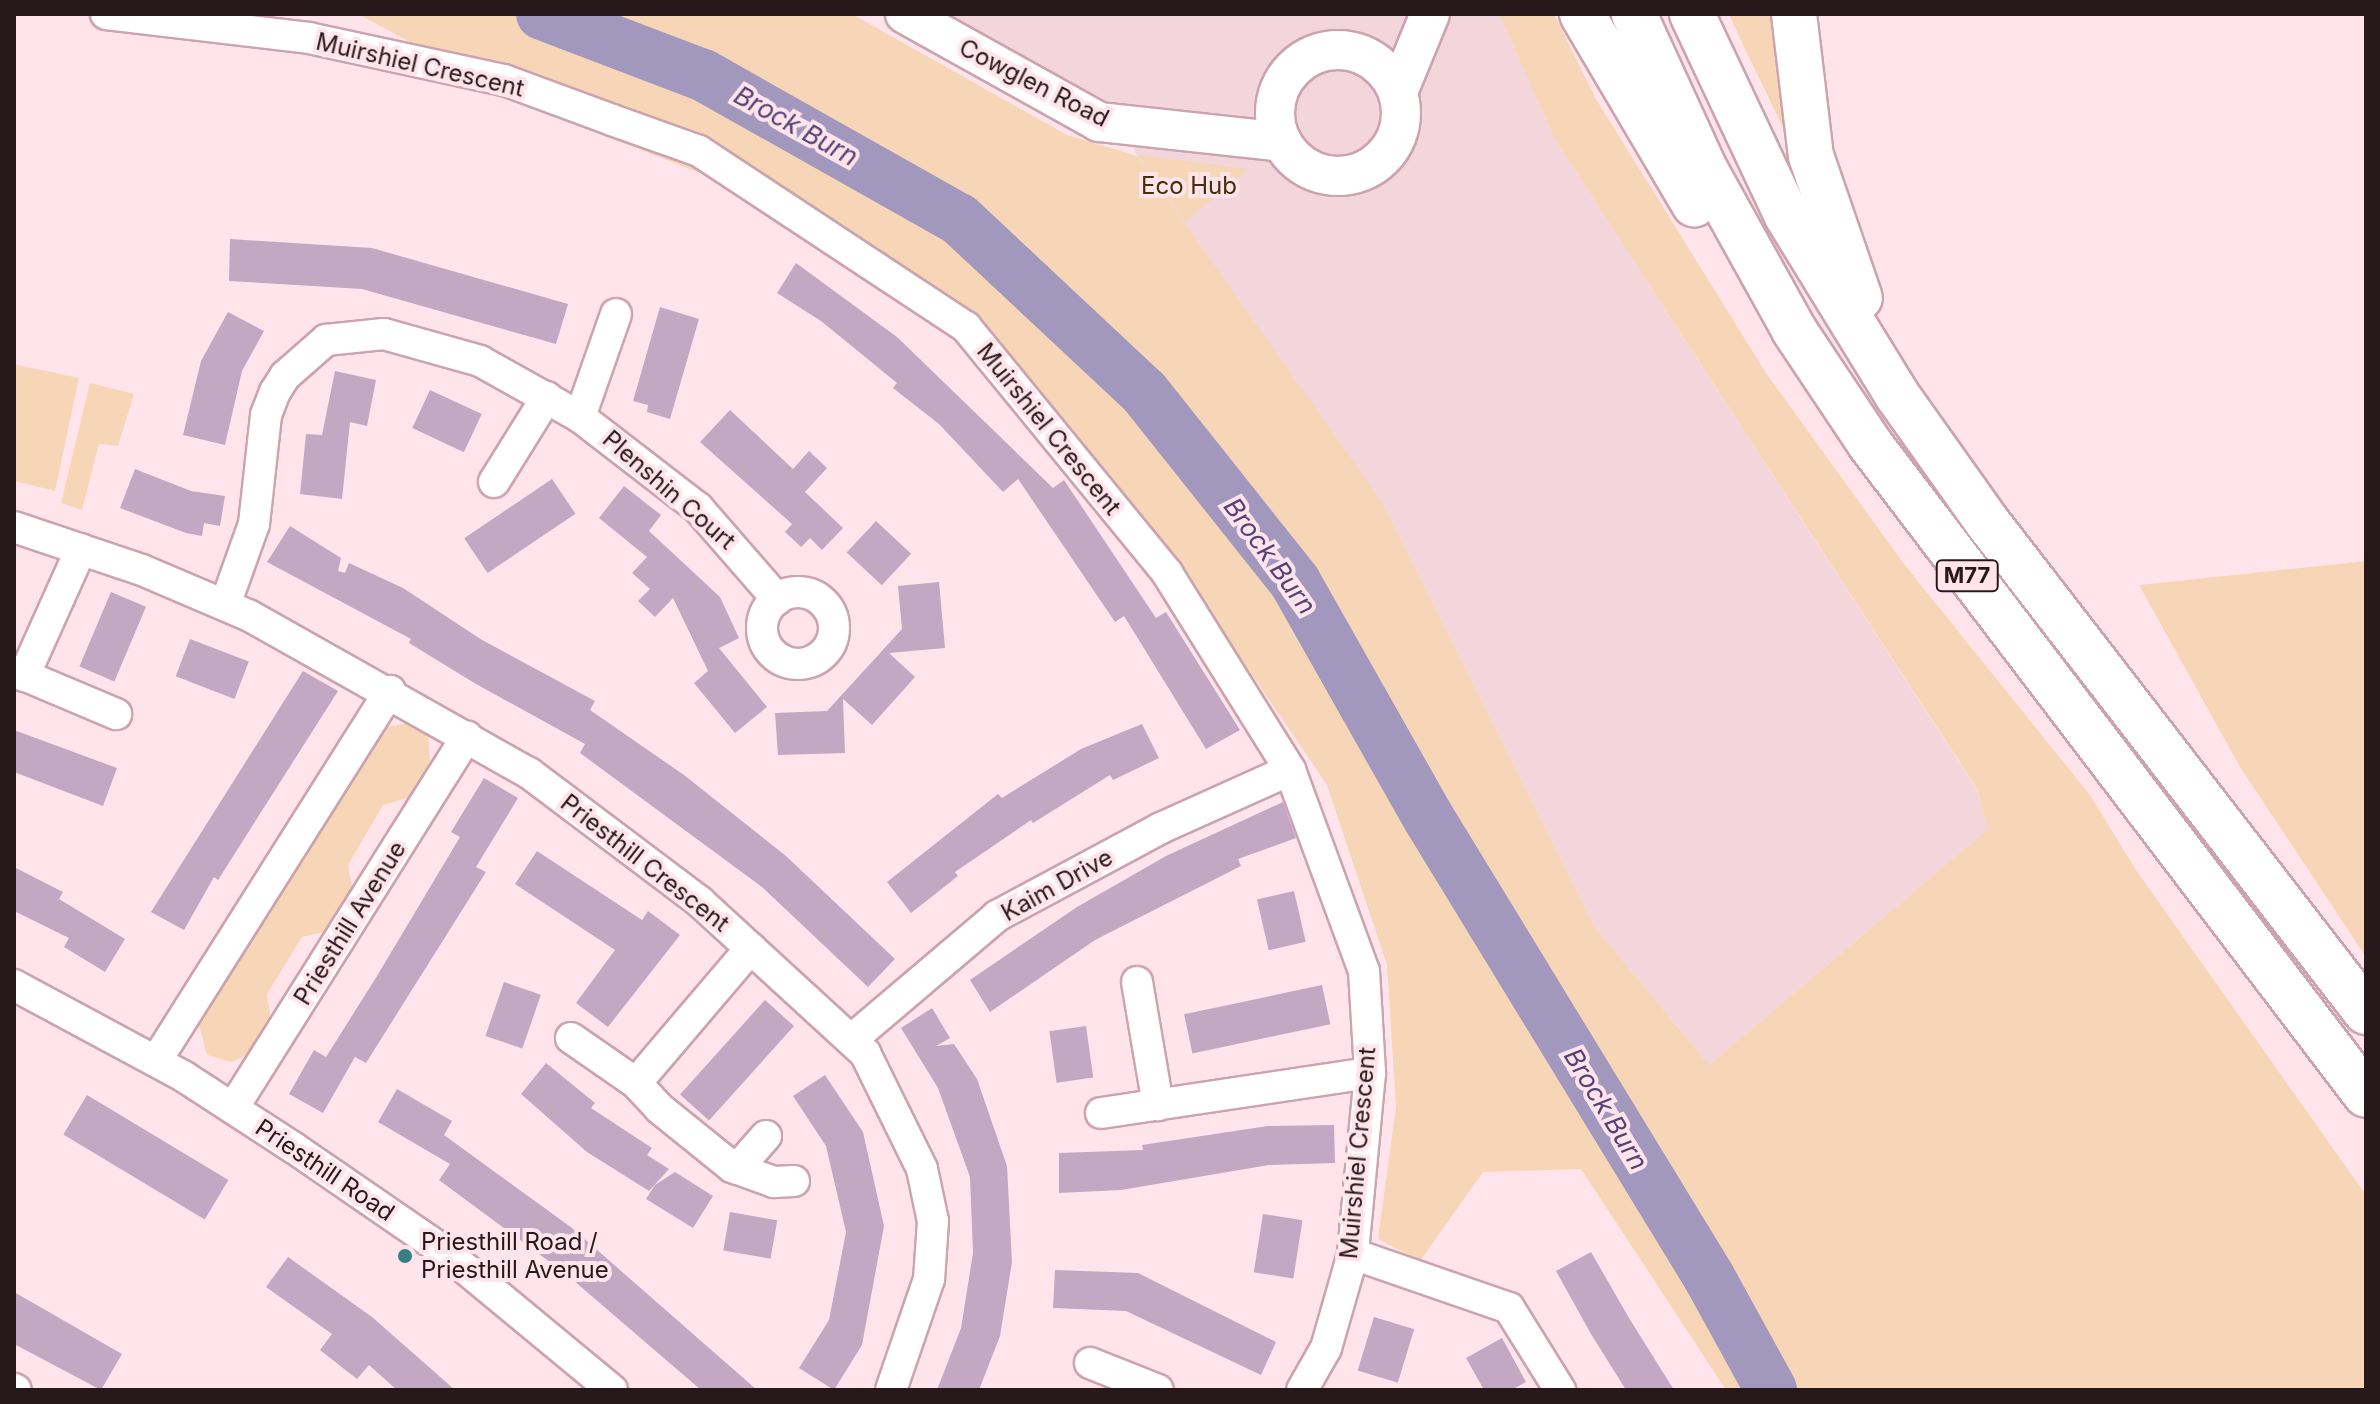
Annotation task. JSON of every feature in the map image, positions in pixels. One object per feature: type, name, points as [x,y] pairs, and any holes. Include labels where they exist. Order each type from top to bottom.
[{"type":"highway","points":[[1582,14],[1720,249],[1870,444]]},
{"type":"highway","name":"M77","points":[[1634,14],[1706,171],[1794,330],[1870,444],[2366,1095]]},
{"type":"highway","name":"M77","points":[[1692,14],[1787,216],[1897,395],[1988,523],[2366,1012]]},
{"type":"highway","points":[[1794,14],[1811,156],[1827,213],[1897,395]]},
{"type":"street","name":"Muirshiel Crescent","points":[[106,14],[309,38],[504,80],[699,151],[966,327],[1167,573],[1290,770],[1364,971],[1370,1073],[1353,1254],[1326,1348],[1302,1390]]},
{"type":"street","name":"Cowglen Road","points":[[905,14],[1099,122],[1141,130],[1216,132],[1282,142]]},
{"type":"street","points":[[1367,57],[1429,16]]},
{"type":"street","points":[[1398,92],[1429,16]]},
{"type":"street","points":[[1337,50],[1367,57],[1391,77],[1398,92],[1402,113],[1397,135],[1386,155],[1358,173],[1341,176],[1315,171],[1293,157],[1282,142],[1276,101],[1282,84],[1306,58],[1337,50]]},
{"type":"street","name":"Cowglen Road","points":[[1216,132],[1276,101]]},
{"type":"street","points":[[580,417],[616,314]]},
{"type":"street","name":"Plenshin Court","points":[[225,605],[254,524],[266,415],[285,376],[326,340],[384,334],[428,343],[480,361],[580,417],[698,508],[777,599]]},
{"type":"street","points":[[494,482],[547,397]]},
{"type":"street","name":"Priesthill Crescent","points":[[14,527],[81,549],[225,605],[390,691],[529,773],[641,854],[751,948],[865,1053],[898,1111],[922,1169],[933,1221],[929,1279],[891,1390]]},
{"type":"street","points":[[81,549],[19,674],[116,714]]},
{"type":"street","points":[[156,1061],[390,691]]},
{"type":"street","name":"Priesthill Avenue","points":[[233,1108],[467,737]]},
{"type":"street","name":"Kaim Drive","points":[[851,1040],[997,916],[1161,828],[1290,770]]},
{"type":"street","points":[[636,1083],[751,948]]},
{"type":"street","points":[[1137,982],[1158,1105]]},
{"type":"street","name":"Priesthill Road","points":[[14,985],[156,1061],[233,1108],[444,1251],[612,1390]]},
{"type":"street","points":[[571,1038],[636,1083],[682,1128],[737,1169],[774,1182],[794,1181]]},
{"type":"street","points":[[1101,1113],[1370,1073]]},
{"type":"street","points":[[737,1169],[766,1136]]},
{"type":"street","points":[[1353,1254],[1509,1308],[1560,1390]]},
{"type":"street","points":[[1090,1363],[1158,1390]]},
{"type":"shaded area","points":[[946,14],[1499,14],[1555,140],[1977,790],[1988,829],[1709,1065],[1594,926],[1382,502],[1198,248],[1137,156],[1116,106]]},
{"type":"green space","points":[[358,14],[852,14],[1067,135],[1137,156],[1382,502],[1594,926],[1709,1065],[1988,829],[1977,789],[1555,140],[1499,14],[1554,14],[1596,99],[1766,373],[1904,564],[2090,795],[2136,870],[2366,1195],[2366,1390],[1726,1390],[1581,1169],[1483,1172],[1420,1261],[1378,1239],[1396,1107],[1387,965],[1327,785],[1183,573],[970,346],[727,184],[521,102]]},
{"type":"green space","points":[[1729,14],[1781,14],[1791,144],[1743,45]]},
{"type":"green space","name":"Eco Hub","points":[[1138,155],[1249,169],[1185,222]]},
{"type":"green space","points":[[14,364],[79,378],[55,491],[14,481]]},
{"type":"green space","points":[[90,383],[134,394],[118,446],[99,444],[82,510],[61,503]]},
{"type":"green space","points":[[2366,561],[2366,957],[2240,767],[2139,585]]},
{"type":"green space","points":[[412,723],[428,734],[430,761],[411,797],[383,805],[348,865],[353,890],[328,931],[302,937],[267,994],[271,1022],[254,1052],[231,1062],[207,1055],[198,1022],[384,727]]},
{"type":"building","points":[[230,239],[372,248],[568,304],[556,344],[362,289],[229,281]]},
{"type":"building","points":[[796,263],[897,337],[1053,488],[1064,480],[1156,618],[1166,612],[1240,730],[1206,749],[1124,616],[1115,622],[1018,479],[1003,492],[939,424],[893,388],[897,383],[821,321],[777,293]]},
{"type":"building","points":[[660,307],[699,319],[670,419],[647,412],[648,405],[633,401]]},
{"type":"building","points":[[228,312],[264,331],[242,371],[225,445],[183,435],[201,361]]},
{"type":"building","points":[[335,371],[376,380],[367,426],[350,422],[342,499],[300,494],[306,434],[322,435]]},
{"type":"building","points":[[430,390],[482,414],[464,452],[412,428]]},
{"type":"building","points":[[730,410],[793,469],[809,451],[827,468],[805,492],[843,528],[822,550],[810,538],[801,547],[785,532],[792,524],[700,442]]},
{"type":"building","points":[[135,469],[191,491],[225,496],[220,526],[204,523],[202,536],[120,508]]},
{"type":"building","points":[[552,479],[575,514],[488,573],[464,538]]},
{"type":"building","points":[[624,486],[661,515],[649,531],[720,597],[739,638],[719,648],[767,707],[735,733],[694,683],[708,671],[673,598],[655,617],[638,601],[650,589],[632,573],[647,557],[599,518]]},
{"type":"building","points":[[876,521],[911,554],[882,585],[847,552]]},
{"type":"building","points":[[290,526],[341,558],[338,571],[345,573],[349,563],[403,588],[482,640],[595,701],[590,710],[684,775],[786,856],[895,959],[868,987],[762,887],[580,753],[585,744],[476,684],[409,643],[411,639],[267,562]]},
{"type":"building","points":[[939,582],[945,648],[889,653],[915,677],[872,725],[843,699],[845,753],[778,755],[775,713],[827,711],[902,629],[898,586]]},
{"type":"building","points":[[111,592],[146,607],[114,681],[79,667]]},
{"type":"building","points":[[190,639],[249,662],[234,699],[176,676]]},
{"type":"building","points":[[303,671],[338,691],[218,880],[214,877],[184,930],[151,912]]},
{"type":"building","points":[[1142,724],[1159,758],[1113,780],[1110,775],[1033,823],[1031,820],[955,872],[958,876],[911,913],[887,882],[998,794],[1002,798],[1081,749]]},
{"type":"building","points":[[14,730],[117,768],[103,806],[14,772]]},
{"type":"building","points":[[484,778],[518,798],[476,867],[486,872],[366,1063],[355,1057],[323,1113],[289,1094],[314,1050],[326,1057],[377,976],[460,837],[451,832]]},
{"type":"building","points":[[1283,802],[1296,838],[1238,859],[1241,866],[1095,940],[990,1012],[970,980],[1077,907],[1166,856]]},
{"type":"building","points":[[537,851],[642,920],[648,911],[680,935],[608,1027],[576,1003],[615,950],[515,884]]},
{"type":"building","points":[[14,867],[63,892],[59,899],[125,939],[105,972],[64,947],[69,938],[14,911]]},
{"type":"building","points":[[1294,891],[1306,942],[1269,950],[1257,900]]},
{"type":"building","points":[[504,982],[541,995],[522,1049],[485,1036]]},
{"type":"building","points":[[1322,985],[1330,1024],[1192,1053],[1184,1014]]},
{"type":"building","points":[[765,1000],[794,1026],[709,1120],[680,1094]]},
{"type":"building","points":[[932,1008],[950,1038],[936,1046],[954,1044],[977,1079],[1007,1166],[1012,1262],[1000,1336],[979,1390],[937,1390],[961,1328],[973,1253],[970,1177],[938,1088],[901,1028]]},
{"type":"building","points":[[1086,1026],[1093,1077],[1057,1083],[1049,1031]]},
{"type":"building","points":[[546,1063],[595,1103],[591,1108],[652,1148],[647,1155],[669,1169],[649,1191],[587,1152],[521,1094]]},
{"type":"building","points":[[825,1075],[863,1132],[884,1226],[862,1345],[834,1390],[799,1368],[829,1320],[846,1232],[826,1146],[793,1096]]},
{"type":"building","points":[[397,1089],[452,1121],[444,1135],[572,1228],[757,1390],[701,1390],[566,1274],[439,1180],[450,1164],[378,1122]]},
{"type":"building","points":[[87,1095],[228,1180],[205,1219],[63,1134]]},
{"type":"building","points":[[1334,1125],[1335,1163],[1269,1165],[1121,1190],[1059,1193],[1059,1153],[1143,1150],[1142,1145],[1268,1126]]},
{"type":"building","points":[[675,1172],[713,1196],[693,1228],[646,1199],[655,1185]]},
{"type":"building","points":[[730,1212],[777,1220],[770,1259],[723,1250]]},
{"type":"building","points":[[1263,1214],[1303,1220],[1293,1279],[1254,1272]]},
{"type":"building","points":[[1591,1252],[1674,1390],[1626,1390],[1591,1334],[1556,1271]]},
{"type":"building","points":[[288,1257],[372,1317],[455,1390],[397,1390],[369,1365],[357,1379],[320,1350],[332,1334],[266,1287]]},
{"type":"building","points":[[1055,1270],[1138,1273],[1276,1342],[1261,1375],[1126,1311],[1053,1308]]},
{"type":"building","points":[[14,1292],[122,1354],[101,1390],[14,1344]]},
{"type":"building","points":[[1374,1317],[1414,1329],[1398,1383],[1358,1371]]},
{"type":"building","points":[[1502,1338],[1526,1382],[1511,1390],[1484,1390],[1466,1358]]},
{"type":"waterway","name":"Brock Burn","points":[[542,14],[703,75],[959,219],[1144,392],[1295,582],[1428,817],[1709,1277],[1771,1390]]},
{"type":"place","name":"Priesthill Road / Priesthill Avenue","points":[[405,1256]]}]
